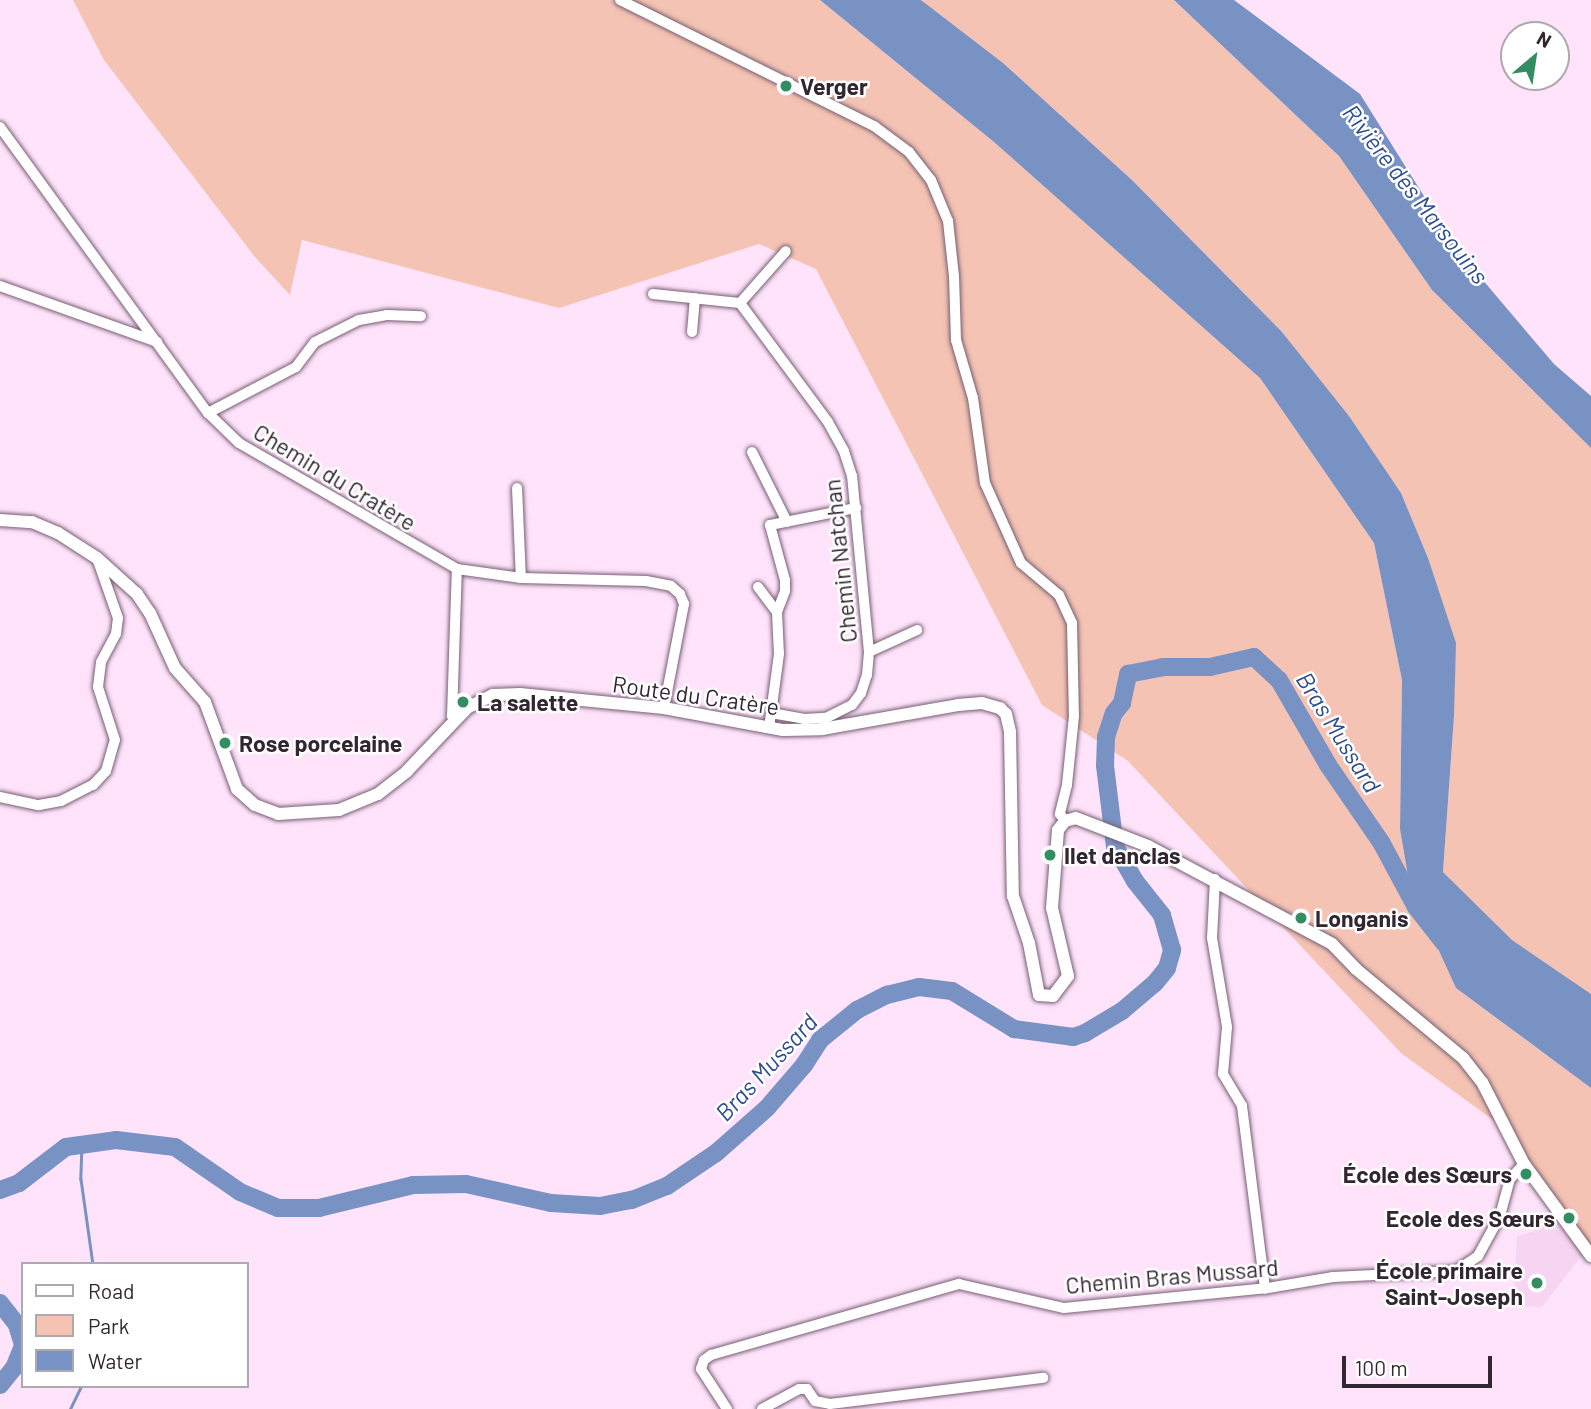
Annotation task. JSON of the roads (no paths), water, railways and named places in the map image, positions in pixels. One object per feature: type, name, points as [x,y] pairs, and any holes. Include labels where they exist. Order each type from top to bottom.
[{"type":"street","points":[[620,0],[874,126],[909,152],[931,180],[948,221],[954,276],[956,340],[973,398],[985,483],[1021,563],[1059,594],[1072,622],[1074,716],[1069,775],[1060,814],[1065,821],[1076,818],[1148,846],[1332,944],[1356,969],[1463,1058],[1482,1082],[1524,1164],[1591,1255]]},
{"type":"street","name":"Chemin du Cratère","points":[[0,127],[208,413],[239,443],[457,569],[521,578],[646,581],[671,586],[680,594],[684,604],[664,708]]},
{"type":"street","points":[[653,294],[740,303],[786,251]]},
{"type":"street","points":[[0,286],[157,342]]},
{"type":"street","points":[[692,332],[695,298]]},
{"type":"street","name":"Chemin Natchan","points":[[740,303],[828,422],[852,476],[869,652],[867,675],[861,693],[852,705],[826,718],[804,719],[771,713]]},
{"type":"street","points":[[208,413],[296,367],[314,342],[359,320],[387,315],[421,316]]},
{"type":"street","points":[[752,452],[787,522]]},
{"type":"street","points":[[517,488],[521,578]]},
{"type":"street","points":[[769,728],[779,654],[776,612],[785,591],[785,580],[770,525],[856,508]]},
{"type":"street","name":"Route du Cratère","points":[[0,520],[20,519],[44,526],[97,558],[137,594],[150,613],[174,668],[199,694],[212,716],[237,789],[266,810],[278,814],[339,810],[378,794],[407,771],[454,719],[477,701],[493,695],[520,694],[664,708],[769,728],[822,729],[982,703],[1000,708],[1006,713],[1010,732],[1013,896],[1029,943],[1036,988],[1039,995],[1046,997],[1053,996],[1068,976],[1052,908],[1058,830],[1065,821]]},
{"type":"street","points":[[0,797],[39,804],[61,802],[93,785],[106,771],[115,740],[98,687],[100,663],[116,634],[118,618],[97,558]]},
{"type":"street","points":[[454,719],[457,569]]},
{"type":"street","points":[[758,587],[776,612]]},
{"type":"street","points":[[869,652],[917,630]]},
{"type":"street","points":[[1214,879],[1212,938],[1227,1027],[1223,1074],[1242,1106],[1265,1289]]},
{"type":"street","name":"Chemin Bras Mussard","points":[[727,1409],[701,1369],[704,1360],[711,1355],[959,1284],[1065,1308],[1265,1289],[1334,1277],[1456,1271],[1468,1266],[1478,1256],[1500,1216],[1513,1172],[1524,1164]]},
{"type":"street","points":[[762,1409],[799,1389],[809,1391],[813,1405],[1043,1378]]},
{"type":"water","points":[[820,0],[921,0],[1003,63],[1133,181],[1282,332],[1349,416],[1401,493],[1428,558],[1456,643],[1454,716],[1443,872],[1512,940],[1591,994],[1591,1088],[1456,988],[1410,887],[1400,829],[1402,680],[1374,543],[1260,378],[994,142]]},
{"type":"water","name":"Rivière des Marsouins","points":[[1174,0],[1234,0],[1360,94],[1459,252],[1554,364],[1591,396],[1591,448],[1432,290],[1339,156]]},
{"type":"waterway","name":"Bras Mussard","points":[[0,1190],[19,1183],[66,1147],[116,1140],[175,1147],[240,1192],[278,1208],[319,1208],[413,1185],[466,1184],[551,1203],[600,1206],[632,1200],[667,1186],[716,1153],[767,1108],[804,1065],[820,1040],[857,1010],[887,995],[919,987],[952,991],[1014,1029],[1073,1037],[1085,1033],[1122,1011],[1155,983],[1167,968],[1172,950],[1162,915],[1135,881],[1115,847],[1105,766],[1106,737],[1114,713],[1122,703],[1128,674],[1163,667],[1210,667],[1254,657],[1279,680],[1328,765],[1381,842],[1416,907],[1444,943]]},
{"type":"waterway","points":[[82,1144],[81,1179],[93,1262]]},
{"type":"waterway","name":"Bras Mussard","points":[[0,1303],[17,1325],[21,1338]]},
{"type":"waterway","name":"Bras Mussard","points":[[0,1385],[14,1368],[21,1351]]},
{"type":"waterway","points":[[70,1409],[80,1388]]},
{"type":"place","name":"Verger","points":[[786,86]]},
{"type":"place","name":"La salette","points":[[463,702]]},
{"type":"place","name":"Rose porcelaine","points":[[225,743]]},
{"type":"place","name":"Ilet danclas","points":[[1050,855]]},
{"type":"place","name":"Longanis","points":[[1301,918]]},
{"type":"place","name":"École des Sœurs","points":[[1526,1174]]},
{"type":"place","name":"Ecole des Sœurs","points":[[1569,1218]]},
{"type":"place","name":"École primaire Saint-Joseph","points":[[1537,1283]]}]
